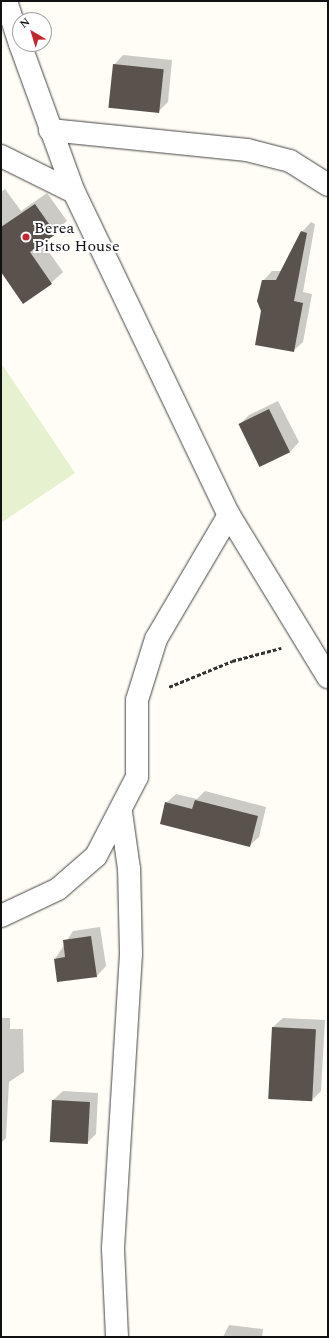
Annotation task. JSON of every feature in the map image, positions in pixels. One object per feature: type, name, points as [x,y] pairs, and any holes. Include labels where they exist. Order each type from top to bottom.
[{"type":"street","points":[[6,1],[12,19]]},
{"type":"street","points":[[23,52],[50,130],[74,192],[229,515],[328,677]]},
{"type":"street","points":[[50,130],[247,150],[290,161],[328,184]]},
{"type":"street","points":[[1,156],[74,192]]},
{"type":"street","points":[[1,916],[58,889],[96,856],[121,812],[137,777],[137,700],[156,639],[229,515]]},
{"type":"street","points":[[117,1337],[113,1248],[131,954],[129,869],[121,812]]},
{"type":"path","points":[[137,700],[232,661],[305,641]]},
{"type":"green space","points":[[1,363],[75,473],[1,523]]},
{"type":"building","points":[[113,64],[164,69],[159,113],[108,108]]},
{"type":"building","points":[[35,204],[56,234],[30,252],[52,284],[23,304],[1,272],[1,227]]},
{"type":"building","points":[[301,231],[307,233],[294,301],[303,303],[294,352],[255,345],[261,311],[257,301],[262,280],[276,280]]},
{"type":"building","points":[[269,409],[290,452],[259,467],[238,424]]},
{"type":"building","points":[[195,800],[258,816],[250,847],[160,824],[165,802],[192,809]]},
{"type":"building","points":[[91,936],[97,977],[57,982],[54,959],[65,957],[63,940]]},
{"type":"building","points":[[272,1027],[316,1029],[312,1101],[268,1099]]},
{"type":"building","points":[[52,1100],[90,1102],[88,1144],[50,1142]]},
{"type":"place","name":"Berea Pitso House","points":[[26,237]]}]
